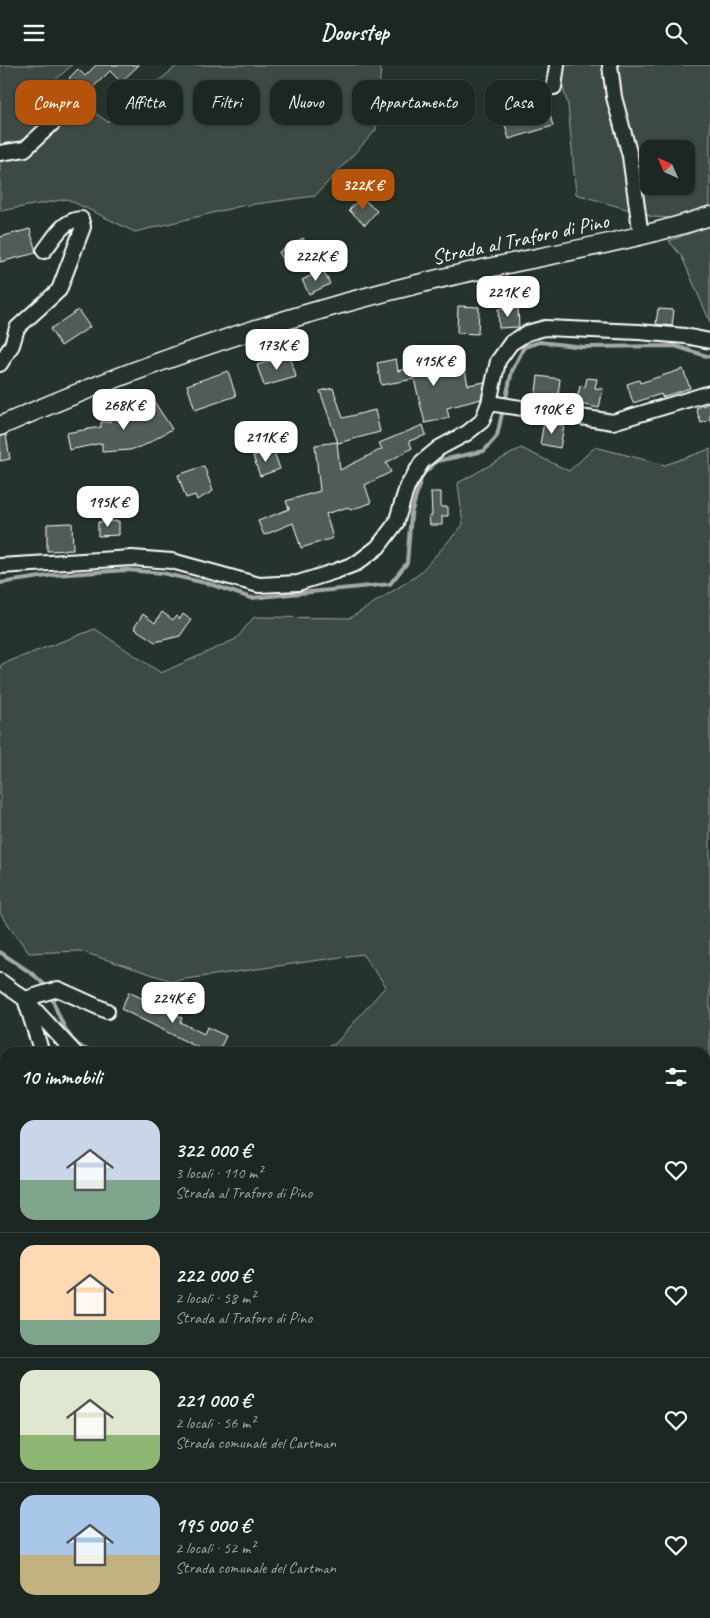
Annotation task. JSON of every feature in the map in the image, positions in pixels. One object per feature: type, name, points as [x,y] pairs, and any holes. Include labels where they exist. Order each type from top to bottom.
[{"type":"main road","name":"Strada al Traforo di Pino","points":[[0,426],[138,369],[310,312],[428,281],[641,236],[710,216]]},
{"type":"street","points":[[554,87],[557,65]]},
{"type":"street","points":[[610,65],[614,97],[630,156],[641,236]]},
{"type":"street","points":[[0,153],[25,149],[51,125]]},
{"type":"street","points":[[0,364],[12,345],[17,328],[59,290],[83,227],[81,219],[71,219],[65,224],[44,251]]},
{"type":"street","points":[[0,566],[139,558],[172,561],[259,585],[298,583],[336,571],[357,563],[378,547],[396,523],[408,487],[422,462],[439,448],[467,433],[482,421],[491,403],[498,361],[511,343],[527,333],[545,328],[629,331],[685,336],[710,341]]},
{"type":"street","points":[[491,403],[612,422],[710,393]]},
{"type":"street","points":[[0,981],[25,999],[69,1047]]},
{"type":"street","points":[[25,999],[58,989],[107,1011]]},
{"type":"street","points":[[25,999],[40,1047]]},
{"type":"shaded area","points":[[0,65],[72,65],[55,80],[15,80],[15,125],[96,125],[96,114],[106,121],[106,125],[183,125],[183,80],[160,80],[178,65],[381,65],[380,80],[352,80],[352,125],[376,125],[376,130],[315,196],[241,206],[135,232],[67,199],[0,211]]},
{"type":"shaded area","points":[[556,65],[710,65],[710,205],[674,218],[653,217],[576,194],[568,105]]},
{"type":"shaded area","points":[[710,226],[710,322],[682,257],[669,241]]},
{"type":"shaded area","points":[[595,447],[665,465],[710,449],[710,1047],[325,1047],[335,1044],[386,986],[362,954],[172,981],[80,951],[29,953],[0,913],[0,667],[2,664],[95,629],[161,673],[236,639],[254,617],[350,618],[418,575],[463,525],[458,483],[521,448],[569,471]]},
{"type":"building","points":[[96,65],[139,65],[123,80],[119,80],[110,71],[96,84],[96,80],[71,80],[69,78],[78,69],[85,76]]},
{"type":"building","points":[[551,119],[553,126],[509,139],[505,125],[551,125]]},
{"type":"building","points":[[361,197],[377,211],[365,225],[349,210]]},
{"type":"building","points":[[30,229],[36,253],[0,262],[0,237]]},
{"type":"building","points":[[303,238],[311,253],[287,266],[279,252]]},
{"type":"building","points":[[323,270],[330,284],[309,294],[302,280]]},
{"type":"building","points":[[458,306],[479,307],[478,334],[457,333]]},
{"type":"building","points":[[518,308],[519,327],[499,328],[498,309]]},
{"type":"building","points":[[658,309],[674,310],[672,326],[656,324]]},
{"type":"building","points":[[78,310],[90,327],[61,346],[50,329]]},
{"type":"building","points":[[290,355],[296,377],[264,386],[257,365]]},
{"type":"building","points":[[396,359],[398,371],[423,364],[425,373],[464,365],[468,385],[485,382],[481,399],[447,408],[449,418],[425,423],[414,379],[381,385],[377,363]]},
{"type":"building","points":[[683,369],[690,388],[662,397],[661,394],[633,403],[627,384],[639,380],[640,383]]},
{"type":"building","points":[[228,371],[236,396],[195,410],[187,385]]},
{"type":"building","points":[[538,376],[560,379],[557,403],[535,400]]},
{"type":"building","points":[[587,378],[597,379],[595,388],[603,389],[599,408],[576,403],[580,386],[585,387]]},
{"type":"building","points":[[333,388],[343,418],[375,410],[380,432],[338,443],[320,391]]},
{"type":"building","points":[[153,400],[172,429],[145,445],[130,450],[102,452],[102,443],[69,450],[66,433],[101,427],[101,422],[110,422],[109,416],[132,413]]},
{"type":"building","points":[[710,403],[710,420],[701,423],[696,408]]},
{"type":"building","points":[[544,422],[564,426],[560,448],[540,444]]},
{"type":"building","points":[[423,425],[426,435],[409,441],[412,448],[386,463],[391,472],[365,485],[371,503],[350,510],[348,507],[326,514],[333,538],[301,548],[293,523],[264,535],[258,521],[289,509],[286,501],[320,491],[315,445],[337,442],[340,470],[382,449],[379,443]]},
{"type":"building","points":[[6,435],[10,459],[0,461],[0,436]]},
{"type":"building","points":[[273,449],[280,469],[260,476],[253,456]]},
{"type":"building","points":[[204,466],[213,491],[197,500],[195,495],[186,498],[178,475]]},
{"type":"building","points":[[431,492],[441,492],[441,507],[448,507],[448,516],[442,516],[442,525],[430,525],[429,516],[432,516]]},
{"type":"building","points":[[119,521],[119,535],[98,536],[98,522]]},
{"type":"building","points":[[72,523],[73,550],[47,551],[47,524]]},
{"type":"building","points":[[162,612],[173,620],[176,616],[180,619],[183,614],[191,620],[180,636],[155,642],[134,628],[143,614],[155,623]]},
{"type":"building","points":[[129,992],[182,1018],[180,1022],[204,1034],[207,1027],[226,1036],[221,1047],[197,1047],[121,1009]]},
{"type":"waterway","points":[[505,402],[512,371],[524,347],[540,342],[583,347],[675,346],[710,357]]},
{"type":"waterway","points":[[0,583],[54,575],[127,570],[162,573],[210,584],[251,598],[390,584],[407,563],[411,514],[422,475],[437,461],[484,451],[497,436],[503,409]]},
{"type":"waterway","points":[[0,952],[34,975],[47,987]]},
{"type":"waterway","points":[[51,996],[65,1029],[70,1037],[82,1047]]}]
